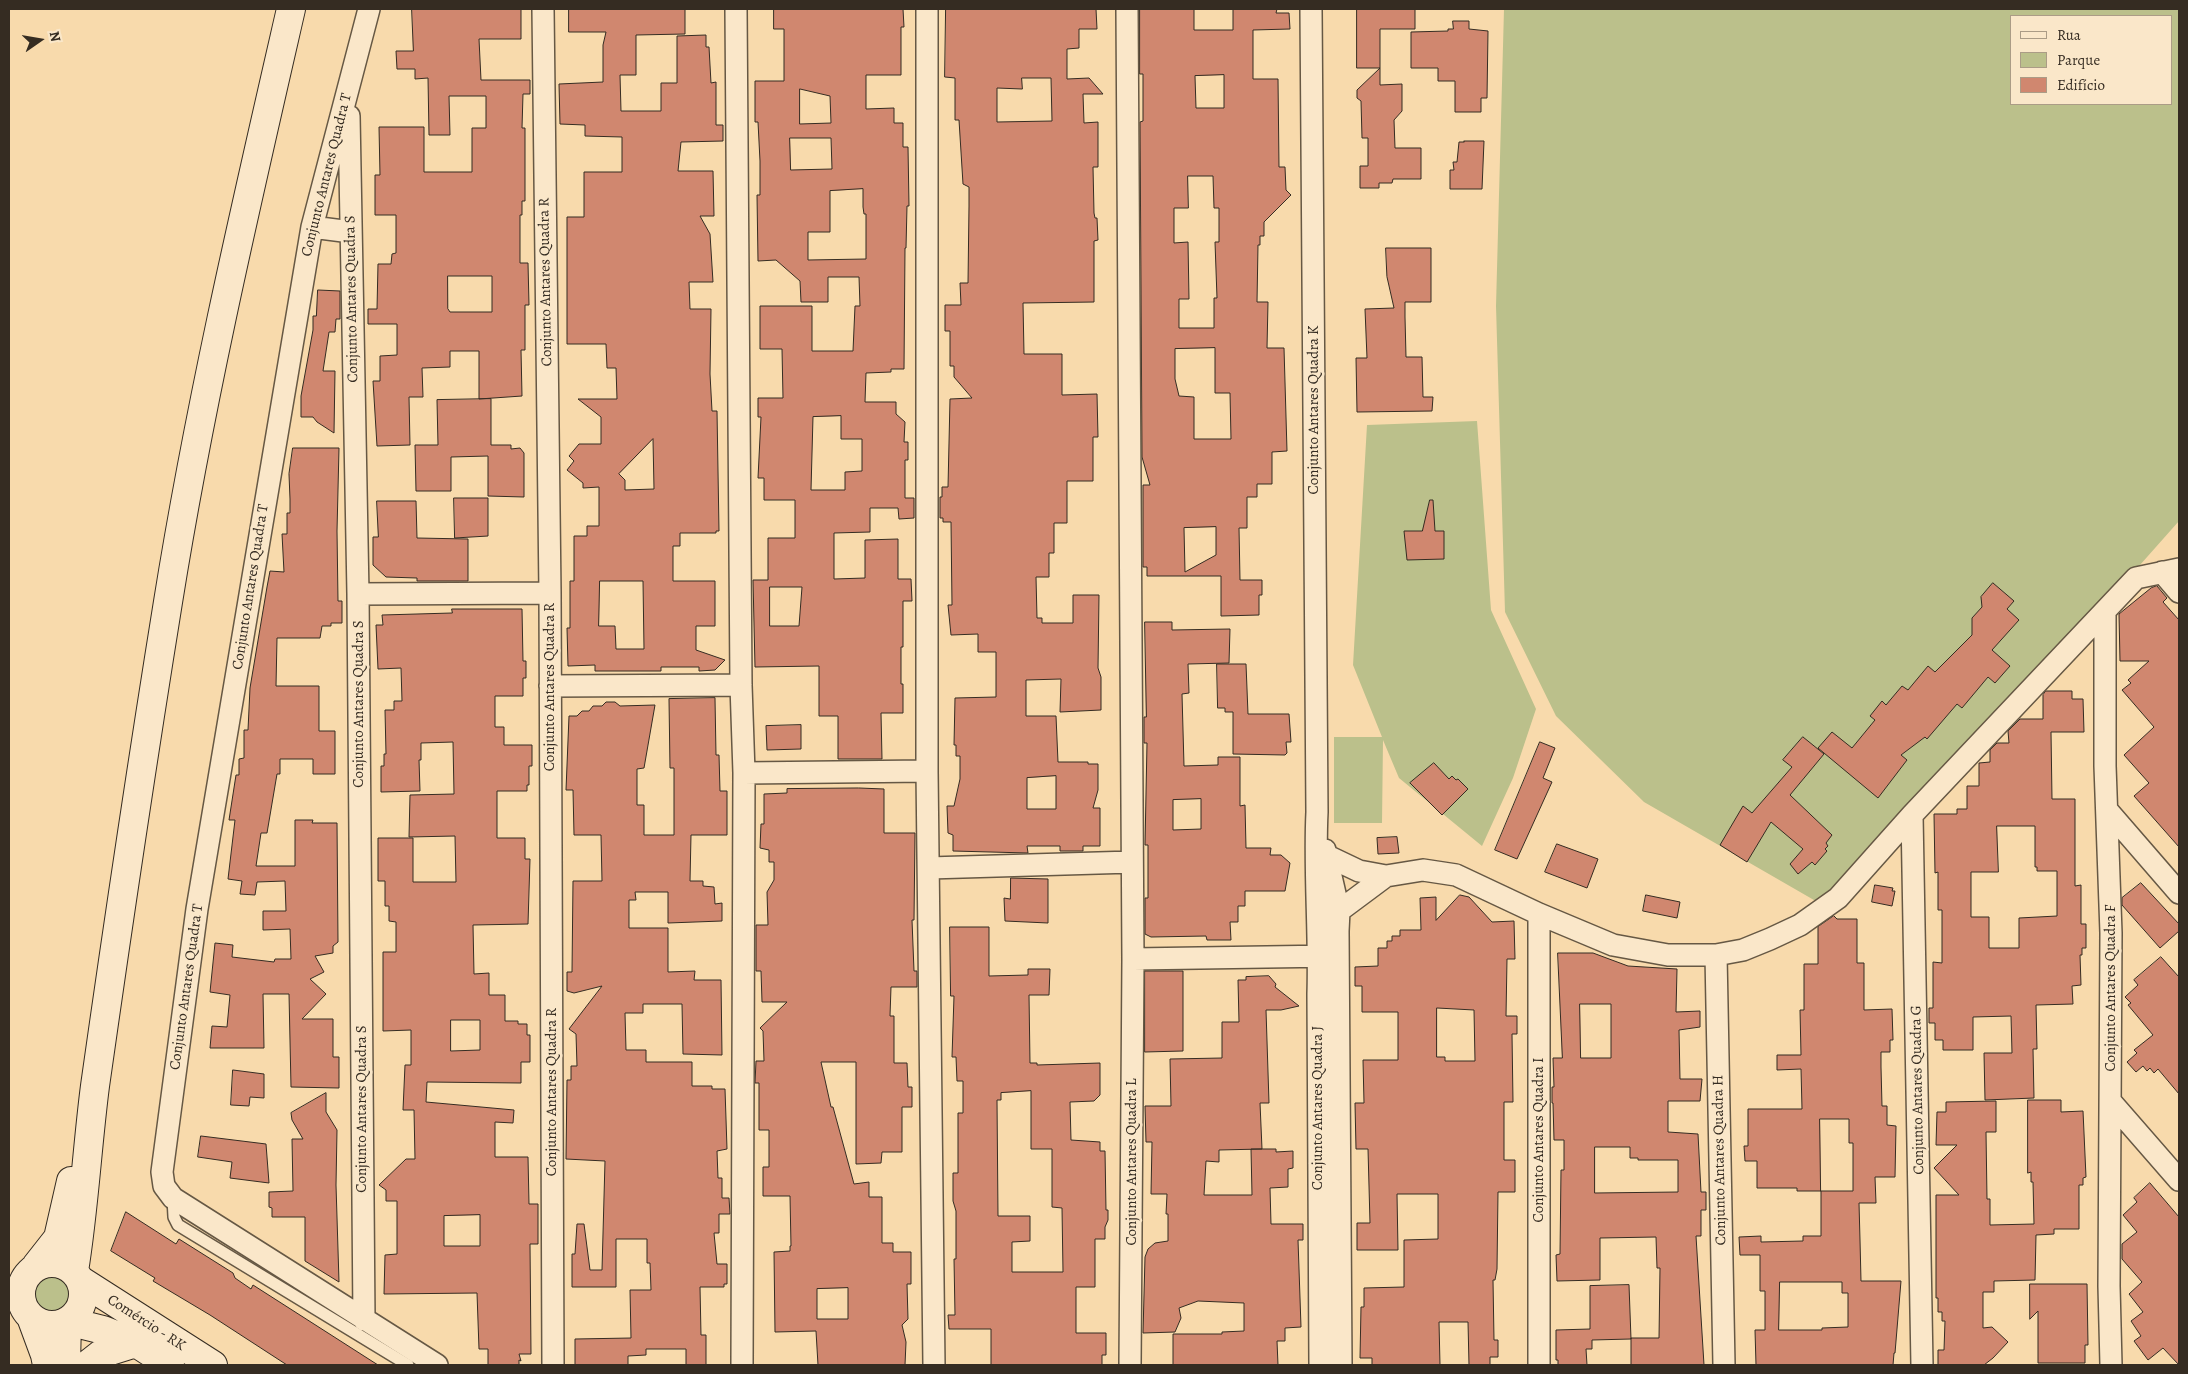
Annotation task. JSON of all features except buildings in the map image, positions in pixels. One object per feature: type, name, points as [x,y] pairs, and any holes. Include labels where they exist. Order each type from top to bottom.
[{"type":"main road","points":[[31,1317],[48,1325],[58,1325],[67,1322],[80,1308],[83,1299],[77,1276],[95,1090],[168,601],[195,449],[236,246],[291,9]]},
{"type":"main road","points":[[47,1365],[31,1317],[22,1303],[20,1294],[25,1278],[58,1238],[95,1090]]},
{"type":"main road","points":[[36,1266],[56,1263],[77,1276]]},
{"type":"main road","name":"Comércio - RK","points":[[77,1276],[213,1365]]},
{"type":"main road","points":[[66,1365],[67,1322]]},
{"type":"main road","name":"Comércio - RK","points":[[67,1322],[102,1330],[136,1343],[170,1365]]},
{"type":"main road","points":[[87,1365],[101,1354],[136,1343]]},
{"type":"street","name":"Conjunto Antares Quadra T","points":[[173,1198],[164,1186],[162,1172],[197,909],[312,227],[369,9]]},
{"type":"street","name":"Conjunto Antares Quadra R","points":[[543,9],[550,593],[553,1365]]},
{"type":"street","points":[[736,9],[740,686],[744,773],[742,1365]]},
{"type":"street","points":[[927,9],[927,771],[934,1365]]},
{"type":"street","name":"Conjunto Antares Quadra L","points":[[1127,9],[1133,959],[1130,1365]]},
{"type":"street","name":"Conjunto Antares Quadra K","points":[[1311,9],[1317,812],[1320,852]]},
{"type":"street","name":"Conjunto Antares Quadra S","points":[[348,88],[358,594],[364,1320]]},
{"type":"street","points":[[312,227],[351,232]]},
{"type":"street","points":[[1320,852],[1359,871],[1386,876],[1423,870],[1456,875],[1538,914],[1613,945],[1668,955],[1716,955],[1743,950],[1800,926],[1838,898],[1912,815],[2136,578],[2170,570],[2179,592]]},
{"type":"street","points":[[358,594],[550,593]]},
{"type":"street","name":"Conjunto Antares Quadra F","points":[[2104,612],[2111,1102],[2109,1286],[2111,1365]]},
{"type":"street","points":[[550,686],[740,686]]},
{"type":"street","points":[[744,773],[927,771]]},
{"type":"street","points":[[2108,811],[2179,893]]},
{"type":"street","name":"Conjunto Antares Quadra G","points":[[1912,815],[1922,1365]]},
{"type":"street","name":"Conjunto Antares Quadra J","points":[[1320,852],[1339,911],[1329,956],[1320,1365]]},
{"type":"street","name":"Conjunto Antares Quadra J","points":[[1320,852],[1318,920],[1329,956],[1341,1365]]},
{"type":"street","points":[[929,868],[1132,862]]},
{"type":"street","points":[[1318,920],[1339,911],[1386,876]]},
{"type":"street","name":"Conjunto Antares Quadra I","points":[[1538,914],[1539,1365]]},
{"type":"street","name":"Conjunto Antares Quadra H","points":[[1716,955],[1724,1365]]},
{"type":"street","points":[[1133,959],[1329,956]]},
{"type":"street","points":[[2111,1102],[2179,1180]]},
{"type":"street","points":[[173,1198],[437,1365]]},
{"type":"lane","points":[[173,1198],[174,1217],[178,1225],[408,1365]]},
{"type":"green space","points":[[1504,9],[2179,9],[2179,521],[1833,911],[1644,802],[1556,716],[1505,612],[1496,306]]},
{"type":"green space","points":[[1477,421],[1491,610],[1536,709],[1513,778],[1482,846],[1399,778],[1383,740],[1382,823],[1334,823],[1334,737],[1382,737],[1353,665],[1367,425]]},
{"type":"green space","points":[[56,1274],[63,1277],[69,1283],[72,1294],[71,1302],[63,1311],[56,1314],[48,1314],[41,1311],[33,1302],[32,1290],[35,1283],[44,1275]]}]
